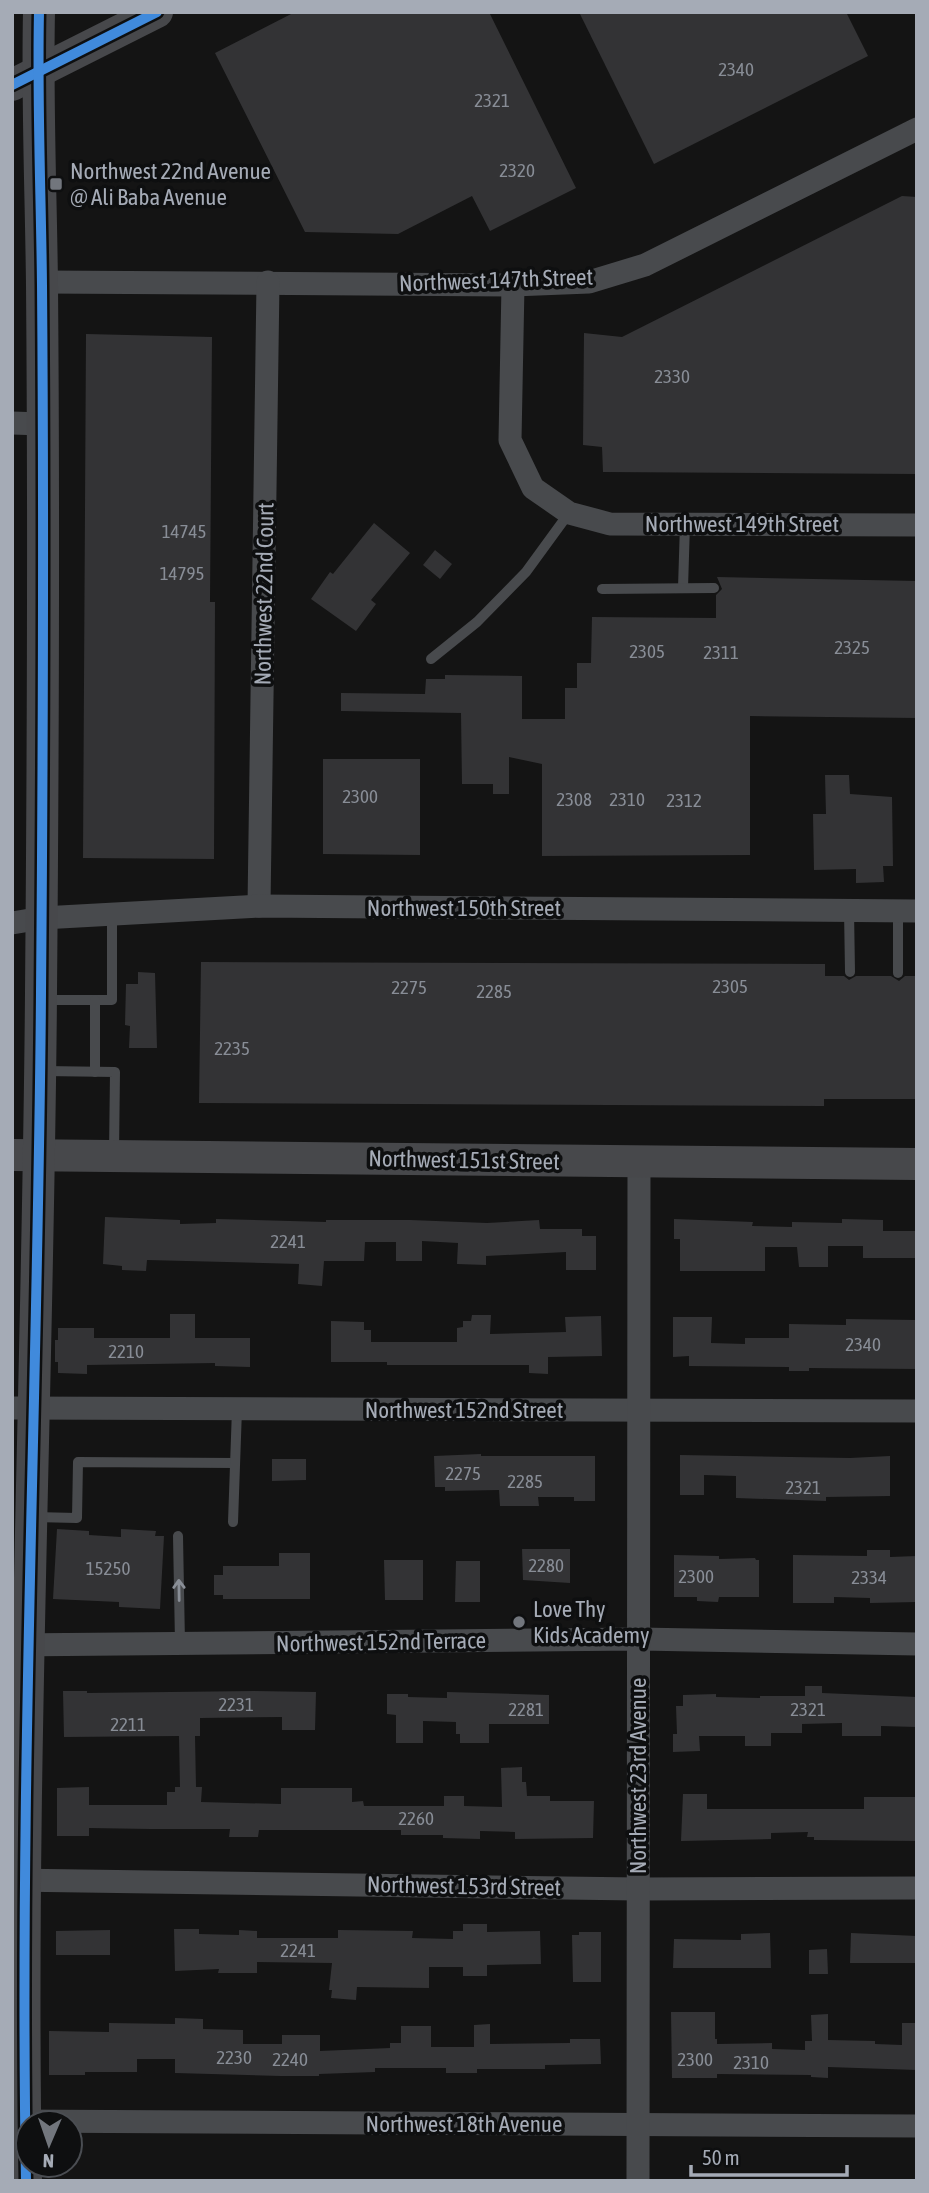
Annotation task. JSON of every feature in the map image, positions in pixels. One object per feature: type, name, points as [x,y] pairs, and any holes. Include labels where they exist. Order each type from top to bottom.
[{"type":"main road","points":[[19,2109],[20,1645],[32,1517],[23,1408],[26,1155],[40,1071],[41,1000],[27,920],[27,424],[42,282],[25,78],[39,12]]},
{"type":"main road","points":[[25,78],[150,14]]},
{"type":"main road","name":"Northwest 151st Street","points":[[26,1155],[917,1164]]},
{"type":"street","name":"Northwest 147th Street","points":[[42,282],[513,285],[589,282],[645,265],[917,129]]},
{"type":"street","name":"Northwest 22nd Court","points":[[259,906],[268,282]]},
{"type":"street","name":"Northwest 149th Street","points":[[513,285],[510,440],[533,488],[569,513],[610,524],[917,525]]},
{"type":"street","name":"Northwest 150th Street","points":[[27,920],[259,906],[907,911]]},
{"type":"street","name":"Northwest 23rd Avenue","points":[[638,2181],[639,1162]]},
{"type":"street","name":"Northwest 152nd Street","points":[[23,1408],[917,1411]]},
{"type":"street","name":"Northwest 152nd Terrace","points":[[20,1645],[639,1639],[917,1644]]},
{"type":"street","name":"Northwest 153rd Street","points":[[19,1880],[638,1889],[917,1888]]},
{"type":"street","name":"Northwest 18th Avenue","points":[[84,2121],[917,2126]]},
{"type":"lane","points":[[431,659],[477,622],[526,572],[569,513]]},
{"type":"lane","points":[[683,589],[685,524]]},
{"type":"lane","points":[[602,589],[714,588]]},
{"type":"lane","points":[[849,910],[850,972]]},
{"type":"lane","points":[[898,973],[907,911]]},
{"type":"lane","points":[[41,1000],[112,1000],[112,914]]},
{"type":"lane","points":[[95,1000],[95,1072]]},
{"type":"lane","points":[[40,1071],[115,1072],[114,1156]]},
{"type":"lane","points":[[233,1522],[237,1409]]},
{"type":"lane","points":[[32,1517],[77,1518],[78,1462],[235,1464]]},
{"type":"lane","points":[[178,1536],[180,1643]]},
{"type":"building","points":[[295,12],[489,12],[576,188],[490,231],[472,196],[398,234],[305,232],[215,53]]},
{"type":"building","points":[[579,12],[846,12],[868,56],[654,164]]},
{"type":"building","points":[[902,196],[917,197],[917,474],[603,472],[602,447],[583,445],[584,333],[622,337]]},
{"type":"building","points":[[86,334],[212,337],[210,602],[215,602],[214,859],[83,858]]},
{"type":"building","points":[[374,523],[410,553],[371,600],[376,604],[356,631],[311,599],[330,572],[333,574]]},
{"type":"building","points":[[435,550],[452,564],[440,579],[423,565]]},
{"type":"building","points":[[717,577],[917,581],[917,718],[750,716],[750,855],[542,856],[542,764],[509,757],[509,794],[493,794],[493,784],[462,784],[461,713],[341,711],[341,693],[425,694],[426,679],[445,679],[445,675],[522,676],[522,719],[565,719],[565,688],[577,688],[577,663],[591,663],[592,617],[716,618],[716,595],[722,589]]},
{"type":"building","points":[[323,759],[420,759],[420,855],[323,854]]},
{"type":"building","points":[[825,775],[849,775],[850,794],[892,797],[893,866],[883,866],[884,882],[856,883],[856,869],[814,870],[813,814],[826,814]]},
{"type":"building","points":[[201,962],[825,964],[825,976],[844,976],[849,980],[856,976],[891,976],[899,981],[905,976],[917,976],[917,1099],[824,1099],[824,1106],[199,1103]]},
{"type":"building","points":[[138,972],[155,973],[157,1048],[129,1048],[130,1026],[125,1025],[126,984],[138,984]]},
{"type":"building","points":[[105,1217],[180,1220],[180,1224],[216,1223],[216,1219],[487,1223],[539,1220],[540,1229],[582,1229],[582,1236],[596,1236],[596,1270],[566,1270],[566,1252],[486,1256],[486,1265],[457,1264],[458,1243],[422,1241],[422,1261],[396,1261],[396,1242],[365,1242],[364,1261],[324,1261],[322,1286],[298,1284],[299,1264],[147,1260],[146,1271],[122,1270],[122,1266],[103,1264]]},
{"type":"building","points":[[674,1219],[753,1222],[752,1226],[792,1227],[792,1222],[883,1220],[883,1231],[917,1231],[917,1258],[863,1258],[863,1246],[828,1246],[828,1267],[799,1267],[797,1247],[765,1247],[765,1271],[680,1271],[680,1239],[674,1239]]},
{"type":"building","points":[[170,1314],[195,1314],[195,1338],[250,1338],[250,1367],[215,1366],[215,1363],[87,1365],[87,1374],[58,1373],[55,1340],[58,1340],[58,1328],[94,1328],[94,1338],[170,1338]]},
{"type":"building","points":[[472,1315],[491,1315],[490,1334],[566,1332],[565,1317],[601,1316],[602,1356],[548,1357],[548,1374],[529,1373],[529,1365],[387,1365],[387,1362],[331,1362],[331,1321],[364,1322],[364,1330],[371,1330],[371,1342],[457,1342],[457,1328],[463,1327],[463,1321],[471,1321]]},
{"type":"building","points":[[673,1317],[712,1317],[711,1343],[745,1344],[745,1338],[789,1338],[789,1324],[846,1325],[846,1319],[917,1320],[917,1369],[809,1368],[809,1371],[789,1371],[789,1367],[689,1366],[689,1356],[673,1357]]},
{"type":"building","points":[[680,1455],[850,1458],[890,1456],[890,1496],[826,1497],[826,1501],[736,1498],[736,1476],[704,1475],[704,1495],[680,1495]]},
{"type":"building","points":[[434,1456],[595,1456],[595,1501],[574,1501],[574,1497],[538,1497],[539,1506],[500,1506],[499,1490],[445,1491],[445,1487],[435,1487]]},
{"type":"building","points":[[272,1459],[306,1459],[306,1480],[272,1481]]},
{"type":"building","points":[[57,1529],[121,1537],[121,1529],[156,1531],[155,1536],[164,1536],[160,1609],[119,1607],[119,1602],[53,1599]]},
{"type":"building","points":[[522,1549],[570,1549],[570,1583],[523,1580]]},
{"type":"building","points":[[867,1550],[890,1550],[890,1557],[917,1556],[917,1602],[870,1603],[870,1598],[834,1597],[834,1603],[793,1603],[793,1555],[867,1556]]},
{"type":"building","points":[[279,1553],[310,1553],[310,1599],[223,1599],[223,1595],[214,1595],[214,1575],[223,1575],[223,1566],[279,1566]]},
{"type":"building","points":[[674,1555],[719,1556],[719,1559],[755,1558],[759,1560],[759,1597],[719,1597],[718,1602],[697,1601],[697,1597],[674,1597]]},
{"type":"building","points":[[384,1560],[423,1560],[423,1600],[385,1600]]},
{"type":"building","points":[[456,1561],[480,1561],[480,1602],[455,1602]]},
{"type":"building","points":[[805,1686],[822,1686],[822,1693],[917,1697],[917,1727],[881,1726],[881,1736],[842,1736],[842,1723],[802,1724],[802,1733],[771,1733],[771,1746],[745,1746],[745,1736],[699,1736],[700,1751],[673,1752],[673,1734],[677,1734],[676,1706],[683,1706],[683,1695],[716,1694],[716,1697],[760,1698],[805,1696]]},
{"type":"building","points":[[63,1691],[316,1692],[315,1730],[282,1730],[282,1717],[200,1718],[200,1736],[195,1736],[196,1787],[202,1787],[201,1802],[281,1804],[281,1788],[352,1788],[352,1802],[363,1801],[364,1806],[444,1806],[444,1796],[464,1796],[464,1806],[502,1807],[501,1768],[522,1767],[522,1782],[526,1782],[527,1796],[550,1796],[550,1801],[594,1801],[593,1838],[515,1839],[515,1832],[480,1831],[480,1839],[443,1838],[443,1835],[401,1835],[401,1830],[259,1830],[258,1837],[229,1837],[230,1829],[89,1828],[89,1836],[57,1836],[57,1788],[89,1787],[89,1805],[167,1805],[167,1792],[175,1792],[175,1787],[180,1787],[179,1736],[64,1737]]},
{"type":"building","points":[[447,1692],[549,1695],[549,1724],[489,1724],[489,1743],[460,1743],[460,1734],[456,1734],[456,1722],[423,1721],[423,1743],[396,1743],[396,1715],[387,1714],[387,1694],[447,1698]]},
{"type":"building","points":[[683,1794],[707,1794],[707,1809],[864,1809],[864,1797],[917,1797],[917,1841],[814,1840],[814,1837],[807,1837],[808,1832],[771,1833],[771,1839],[681,1841]]},
{"type":"building","points":[[463,1924],[487,1924],[487,1932],[540,1931],[541,1964],[487,1965],[487,1976],[463,1976],[463,1967],[429,1967],[429,1988],[357,1987],[356,2000],[331,1998],[332,1990],[329,1990],[332,1963],[257,1962],[257,1973],[218,1973],[219,1969],[175,1971],[174,1929],[199,1929],[199,1934],[239,1935],[239,1930],[257,1931],[257,1938],[338,1938],[338,1930],[413,1931],[412,1938],[453,1939],[453,1931],[463,1931]]},
{"type":"building","points":[[110,1930],[110,1955],[56,1955],[56,1931]]},
{"type":"building","points":[[579,1932],[601,1932],[601,1982],[573,1982],[572,1935],[579,1935]]},
{"type":"building","points":[[770,1933],[771,1968],[673,1968],[674,1939],[741,1940],[741,1934]]},
{"type":"building","points":[[851,1933],[917,1936],[917,1963],[850,1963]]},
{"type":"building","points":[[827,1949],[828,1974],[809,1974],[809,1950]]},
{"type":"building","points":[[671,2012],[715,2012],[717,2044],[772,2043],[772,2049],[805,2050],[805,2041],[812,2041],[811,2015],[828,2014],[828,2040],[875,2041],[875,2044],[902,2045],[902,2023],[917,2023],[917,2070],[828,2067],[828,2078],[811,2075],[717,2074],[717,2078],[672,2078]]},
{"type":"building","points":[[175,2018],[203,2019],[203,2029],[243,2030],[243,2044],[282,2044],[282,2035],[320,2035],[320,2051],[390,2048],[390,2043],[401,2043],[401,2026],[431,2026],[431,2047],[474,2047],[474,2025],[490,2024],[490,2044],[570,2043],[570,2039],[600,2039],[601,2064],[545,2065],[545,2069],[477,2069],[477,2073],[446,2073],[446,2068],[375,2068],[375,2072],[281,2076],[175,2073],[175,2059],[137,2059],[137,2072],[49,2075],[49,2031],[109,2032],[109,2023],[175,2024]]},
{"type":"cycle path","points":[[26,2181],[25,1884],[39,1142],[42,816],[43,374],[39,12]]},
{"type":"cycle path","points":[[12,85],[157,12]]},
{"type":"place","name":"Northwest 22nd Avenue @ Ali Baba Avenue","points":[[56,184]]},
{"type":"place","name":"Love Thy Kids Academy","points":[[519,1622]]}]
